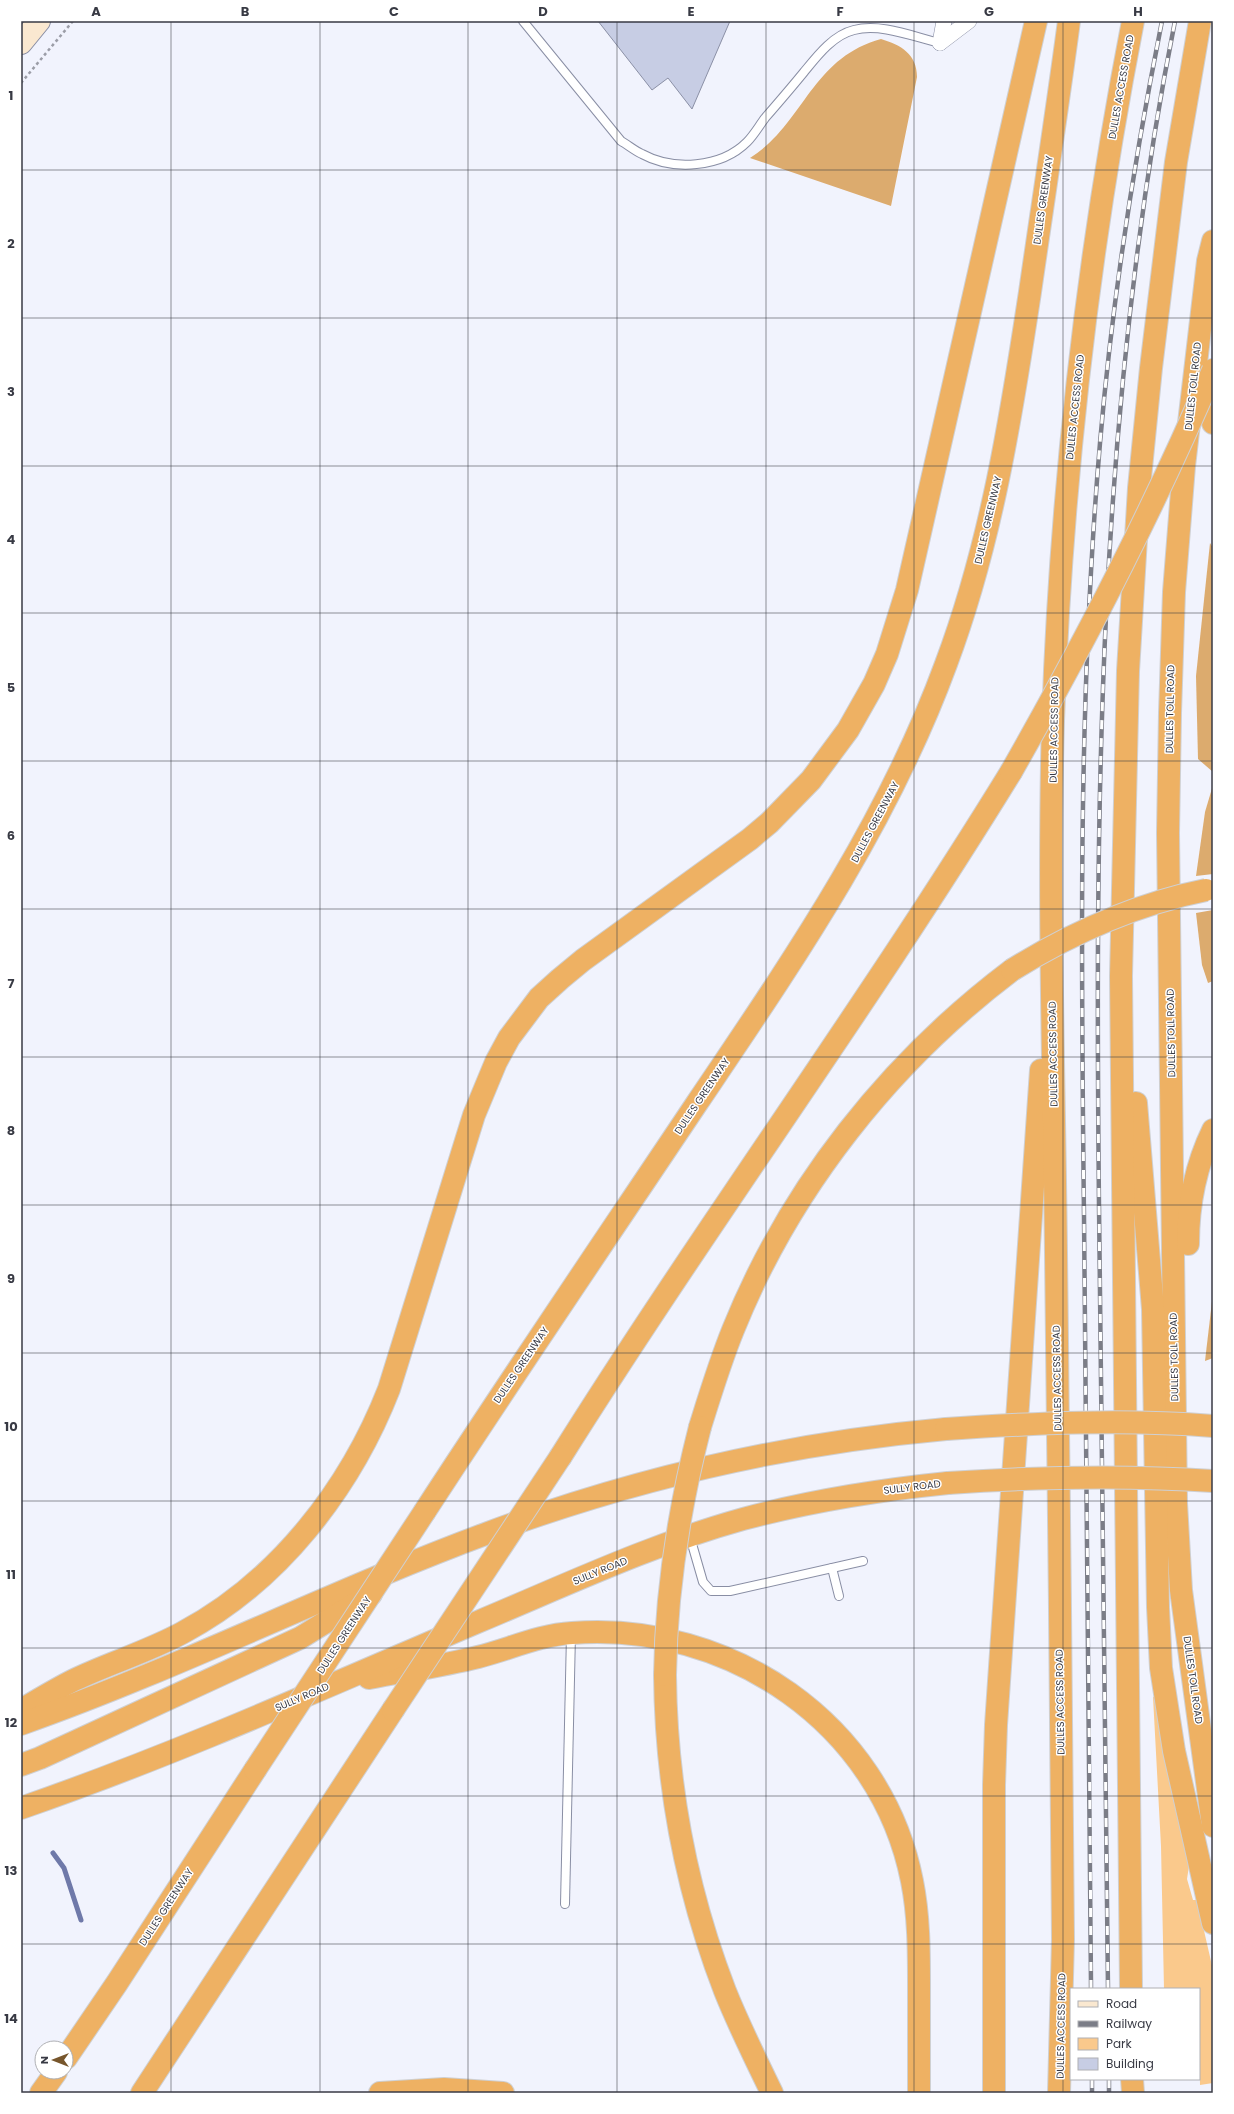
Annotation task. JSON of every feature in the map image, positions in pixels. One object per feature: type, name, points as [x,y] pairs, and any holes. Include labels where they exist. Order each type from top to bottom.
[{"type":"highway","points":[[21,1710],[74,1680],[155,1646],[205,1620],[254,1582],[298,1539],[345,1477],[377,1419],[389,1389],[474,1115],[496,1062],[522,1018],[539,998],[583,960],[733,852],[769,823],[811,780],[848,730],[874,684],[887,654],[906,590],[1036,21]]},
{"type":"highway","name":"DULLES GREENWAY","points":[[74,2046],[117,1983],[522,1363],[805,943],[872,828],[931,704],[962,620],[974,577],[1005,447],[1025,325],[1070,21]]},
{"type":"highway","name":"DULLES ACCESS ROAD","points":[[1059,2089],[1063,1939],[1052,919],[1056,669],[1073,425],[1079,363],[1104,183],[1133,21]]},
{"type":"highway","points":[[1131,1988],[1121,992],[1130,611],[1144,436],[1176,162],[1200,21]]},
{"type":"highway","name":"DULLES TOLL ROAD","points":[[1213,241],[1205,285],[1184,466],[1174,592],[1168,833],[1178,1549],[1213,1826]]},
{"type":"highway","points":[[1213,370],[1213,423]]},
{"type":"highway","points":[[142,2093],[561,1456],[657,1307],[910,931],[1010,772],[1065,675],[1124,562],[1177,451],[1213,370]]},
{"type":"highway","points":[[1124,850],[1134,975],[1137,1114],[1153,1309],[1160,1653],[1174,1751],[1213,1923]]},
{"type":"highway","points":[[771,2090],[725,1992],[702,1925],[686,1866],[671,1775],[667,1728],[665,1675],[667,1615],[673,1559],[684,1496],[700,1427],[720,1362],[748,1295],[786,1224],[826,1162],[869,1105],[912,1057],[961,1011],[1012,970],[1059,942],[1104,921],[1159,901],[1209,890]]},
{"type":"highway","points":[[994,2093],[994,1800],[996,1725],[1052,919]]},
{"type":"highway","points":[[1175,1399],[1188,1300],[1189,1205],[1198,1168],[1213,1130]]},
{"type":"highway","points":[[1142,1423],[1213,1411]]},
{"type":"highway","points":[[21,1724],[95,1696],[449,1548],[562,1507],[653,1480],[709,1466],[802,1448],[895,1433],[1037,1424],[1142,1423],[1213,1426]]},
{"type":"highway","name":"SULLY ROAD","points":[[21,1808],[155,1758],[598,1571],[689,1536],[741,1520],[806,1504],[887,1490],[948,1482],[1073,1476],[1213,1480]]},
{"type":"highway","points":[[21,1765],[47,1755],[300,1638],[342,1614],[417,1564],[449,1548]]},
{"type":"highway","points":[[325,1687],[480,1656],[527,1641],[571,1633],[617,1633],[661,1638],[702,1648],[736,1661],[775,1682],[825,1722],[854,1754],[869,1775],[890,1815],[900,1839],[912,1880],[918,1929],[919,2093]]},
{"type":"highway","points":[[1194,1684],[1213,1747]]},
{"type":"highway","points":[[41,2093],[50,2080]]},
{"type":"highway","points":[[380,2093],[444,2089],[503,2093]]},
{"type":"street","points":[[21,43],[39,21]]},
{"type":"street","points":[[940,43],[944,21]]},
{"type":"street","points":[[940,43],[969,21]]},
{"type":"lane","points":[[523,21],[622,141],[642,155],[665,162],[687,165],[711,161],[729,154],[747,143],[817,56],[841,35],[855,30],[869,28],[940,43]]},
{"type":"lane","points":[[689,1536],[703,1582],[711,1591],[730,1591],[863,1561]]},
{"type":"lane","points":[[832,1568],[839,1596]]},
{"type":"lane","points":[[565,1904],[571,1633]]},
{"type":"path","points":[[21,83],[73,21]]},
{"type":"green space","points":[[1156,1696],[1174,1800],[1189,1866],[1187,1879],[1193,1900],[1197,1900],[1213,1970],[1213,2083],[1200,2085],[1200,1988],[1164,1988],[1161,1846],[1153,1697]]},
{"type":"shaded area","points":[[881,39],[895,44],[911,56],[916,69],[917,77],[891,206],[750,158],[768,144],[783,128],[823,76],[839,61],[857,48]]},
{"type":"shaded area","points":[[1210,543],[1213,548],[1213,772],[1198,759],[1196,676]]},
{"type":"shaded area","points":[[1213,785],[1213,874],[1196,876],[1205,812]]},
{"type":"shaded area","points":[[1213,910],[1213,981],[1208,983],[1202,965],[1196,913]]},
{"type":"shaded area","points":[[1213,1293],[1213,1358],[1205,1361]]},
{"type":"building","points":[[598,21],[730,21],[692,109],[668,78],[652,90]]},
{"type":"waterway","points":[[53,1853],[64,1868],[81,1920]]},
{"type":"railway","points":[[1091,1988],[1082,1023],[1084,732],[1093,539],[1105,390],[1133,179],[1162,21]]},
{"type":"railway","points":[[1108,1988],[1098,1057],[1098,909],[1106,611],[1116,463],[1130,315],[1149,168],[1175,21]]},
{"type":"railway","points":[[1092,2080],[1092,2093]]},
{"type":"railway","points":[[1109,2080],[1109,2093]]}]
